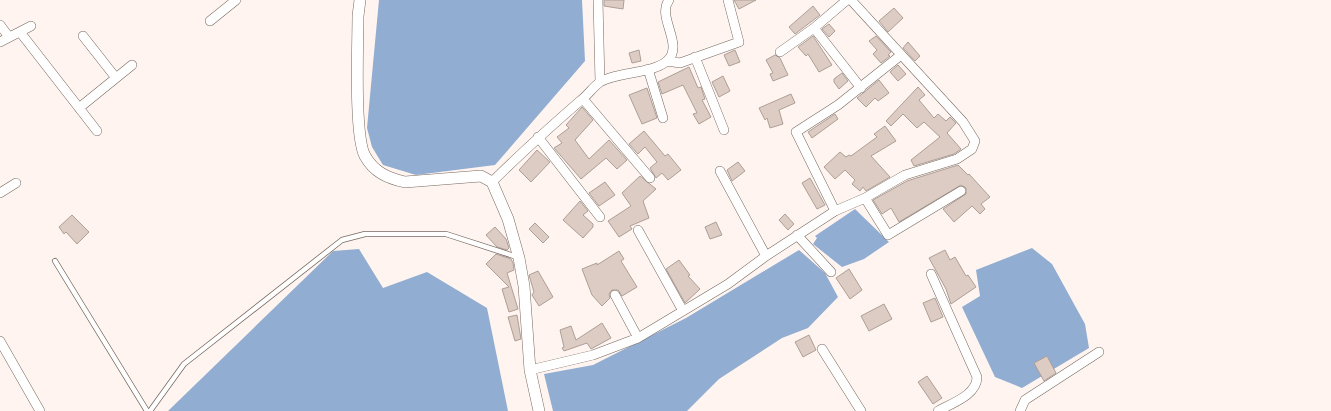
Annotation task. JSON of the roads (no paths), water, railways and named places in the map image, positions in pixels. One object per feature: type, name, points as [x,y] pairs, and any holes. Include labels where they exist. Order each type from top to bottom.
[{"type":"street","points":[[360,0],[358,16],[359,133],[364,155],[373,167],[387,177],[405,182],[481,176],[492,182],[508,219],[519,258],[524,286],[530,370],[539,411]]},
{"type":"street","points":[[598,0],[600,82]]},
{"type":"street","points":[[667,61],[680,63],[739,42],[728,0]]},
{"type":"street","points":[[780,52],[814,28],[847,0]]},
{"type":"street","points":[[530,370],[593,355],[638,338],[728,284],[766,256],[834,211],[865,198],[905,175],[957,159],[972,149],[975,141],[963,122],[851,0]]},
{"type":"street","points":[[210,21],[231,1]]},
{"type":"street","points":[[492,182],[538,137],[583,99],[600,82],[658,66],[667,61],[672,55],[673,47],[665,8],[668,1]]},
{"type":"street","points":[[0,25],[9,37]]},
{"type":"street","points":[[0,42],[31,26]]},
{"type":"street","points":[[814,28],[861,88]]},
{"type":"street","points":[[20,32],[97,131]]},
{"type":"street","points":[[84,36],[116,78]]},
{"type":"street","points":[[834,211],[796,132],[861,88],[901,55]]},
{"type":"street","points":[[695,58],[724,130]]},
{"type":"street","points":[[79,108],[132,65]]},
{"type":"street","points":[[648,69],[663,118]]},
{"type":"street","points":[[583,99],[650,178]]},
{"type":"street","points":[[538,137],[600,217]]},
{"type":"street","points":[[720,171],[766,256]]},
{"type":"street","points":[[0,193],[16,183]]},
{"type":"street","points":[[865,198],[888,235],[962,191]]},
{"type":"street","points":[[638,230],[683,311]]},
{"type":"street","points":[[797,235],[831,272]]},
{"type":"street","points":[[931,274],[977,377],[974,387],[967,394],[938,411]]},
{"type":"street","points":[[615,295],[638,338]]},
{"type":"street","points":[[0,341],[40,411]]},
{"type":"street","points":[[822,349],[861,411]]},
{"type":"street","points":[[1020,411],[1025,400],[1099,352]]},
{"type":"lane","points":[[55,261],[149,411],[184,364],[342,240],[365,234],[446,234],[519,258]]},
{"type":"water","points":[[379,0],[582,0],[585,61],[495,165],[416,175],[383,165],[372,147],[367,128]]},
{"type":"water","points":[[855,209],[889,242],[864,259],[842,267],[813,244],[817,238],[815,236]]},
{"type":"water","points":[[1032,248],[1052,264],[1085,324],[1089,348],[1022,388],[995,377],[962,307],[980,296],[976,270]]},
{"type":"water","points":[[359,249],[383,288],[427,272],[487,308],[508,411],[168,411],[333,251]]},
{"type":"water","points":[[799,250],[825,273],[838,297],[808,328],[782,338],[719,379],[687,411],[553,411],[544,374],[593,365],[686,318]]}]
